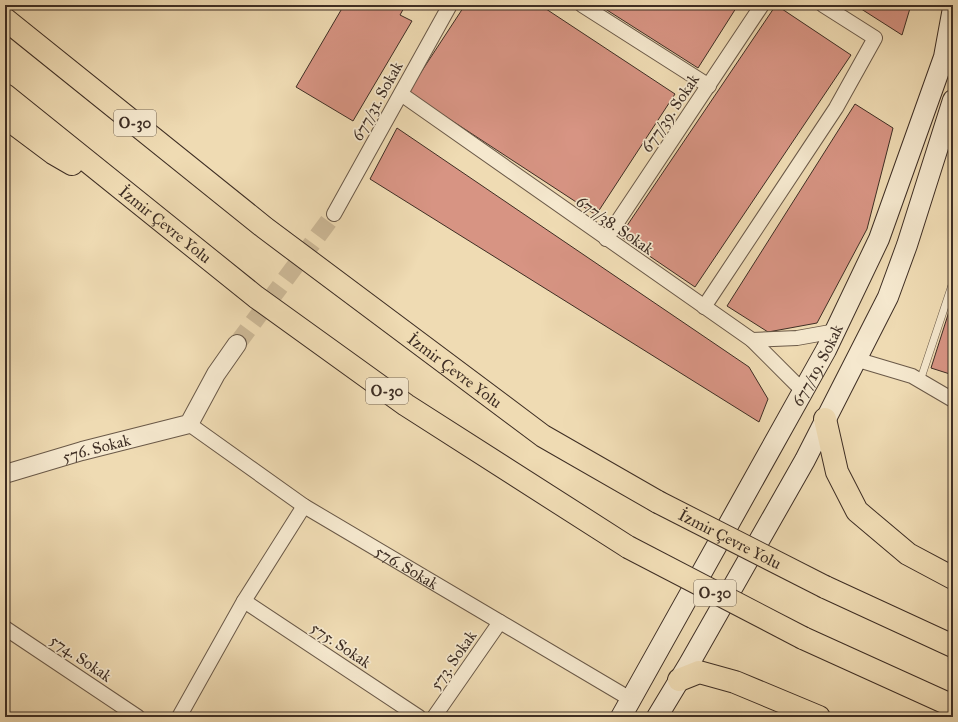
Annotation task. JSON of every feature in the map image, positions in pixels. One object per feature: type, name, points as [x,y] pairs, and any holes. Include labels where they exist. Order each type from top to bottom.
[{"type":"highway","name":"İzmir Çevre Yolu","points":[[5,19],[265,228],[536,431],[658,502],[825,587],[953,646]]},
{"type":"highway","name":"İzmir Çevre Yolu","points":[[5,95],[256,297],[406,405],[628,547],[803,638],[953,706]]},
{"type":"highway","points":[[5,117],[53,153],[158,218]]},
{"type":"highway","points":[[825,420],[837,472],[857,510],[908,554],[953,578]]},
{"type":"highway","points":[[679,680],[699,672],[735,682],[819,717]]},
{"type":"main road","name":"677/19. Sokak","points":[[621,717],[632,700],[803,391],[836,330],[880,239],[944,57],[953,8]]},
{"type":"main road","name":"677/19. Sokak","points":[[657,717],[805,460],[890,289],[907,245],[953,100]]},
{"type":"street","name":"677/31. Sokak","points":[[334,214],[450,5]]},
{"type":"street","points":[[582,5],[709,86]]},
{"type":"street","name":"677/39. Sokak","points":[[606,239],[762,5]]},
{"type":"street","points":[[704,307],[836,108],[875,38],[823,5]]},
{"type":"street","name":"677/38. Sokak","points":[[401,94],[752,340],[803,391]]},
{"type":"street","points":[[752,340],[797,338],[836,330]]},
{"type":"street","points":[[189,424],[216,374],[237,344]]},
{"type":"street","points":[[855,359],[912,376],[953,400]]},
{"type":"street","name":"576. Sokak","points":[[5,474],[82,451],[189,424],[304,506],[632,700]]},
{"type":"street","points":[[178,717],[244,601],[304,506]]},
{"type":"street","name":"575. Sokak","points":[[244,601],[419,717]]},
{"type":"street","name":"573. Sokak","points":[[434,717],[500,622]]},
{"type":"street","name":"574. Sokak","points":[[5,628],[138,717]]},
{"type":"lane","points":[[920,381],[953,282]]},
{"type":"building","points":[[344,5],[404,5],[405,6],[400,15],[412,21],[353,121],[296,87]]},
{"type":"building","points":[[465,5],[540,5],[675,94],[596,215],[408,92]]},
{"type":"building","points":[[599,5],[738,5],[698,68]]},
{"type":"building","points":[[776,5],[851,55],[695,287],[620,236]]},
{"type":"building","points":[[855,5],[911,5],[902,35]]},
{"type":"building","points":[[855,104],[893,128],[867,229],[817,323],[768,332],[727,306]]},
{"type":"building","points":[[397,128],[749,367],[768,399],[759,422],[370,179]]},
{"type":"building","points":[[953,299],[953,375],[931,368]]},
{"type":"tunnel","points":[[237,344],[334,214]]}]
